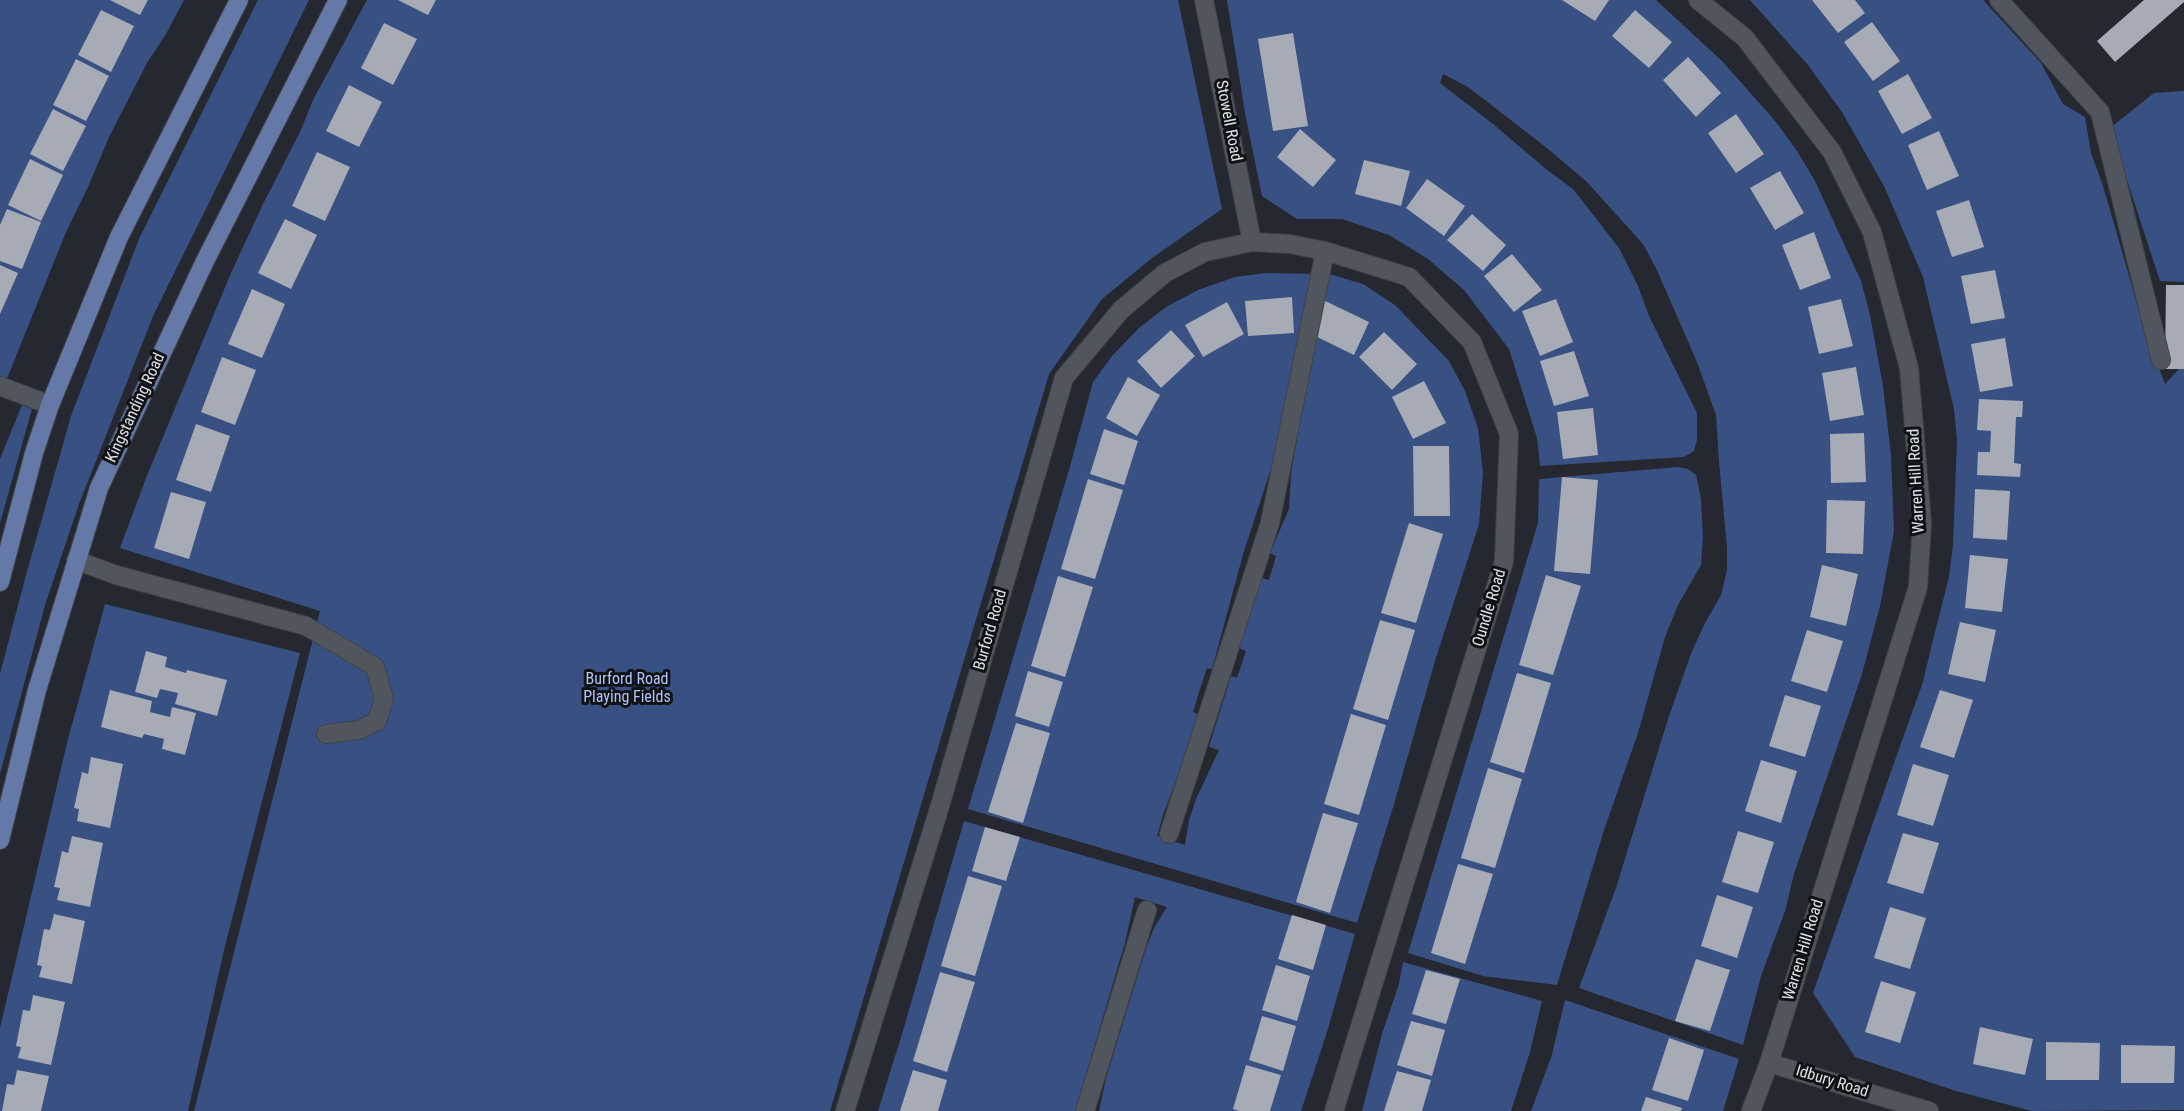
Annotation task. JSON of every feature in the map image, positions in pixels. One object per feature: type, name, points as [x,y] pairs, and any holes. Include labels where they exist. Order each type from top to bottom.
[{"type":"main road","points":[[0,582],[34,453],[50,405],[119,237],[239,0]]},
{"type":"main road","name":"Kingstanding Road","points":[[0,840],[37,690],[76,560],[104,477],[204,264],[338,0]]},
{"type":"street","name":"Stowell Road","points":[[1204,0],[1252,242]]},
{"type":"street","name":"Warren Hill Road","points":[[1698,0],[1745,38],[1832,152],[1872,232],[1909,368],[1922,523],[1918,587],[1769,1063],[1751,1111]]},
{"type":"street","points":[[1999,0],[2100,112],[2162,360]]},
{"type":"street","name":"Oundle Road","points":[[1252,242],[1290,244],[1325,251],[1409,277],[1472,342],[1509,434],[1504,561],[1334,1111]]},
{"type":"street","name":"Burford Road","points":[[845,1111],[939,809],[1064,378],[1122,310],[1165,273],[1205,252],[1252,242]]},
{"type":"street","points":[[1169,834],[1270,523],[1325,251]]},
{"type":"street","points":[[0,386],[50,405]]},
{"type":"street","points":[[76,560],[116,575],[306,626],[375,667],[384,699],[377,721],[359,730],[326,734]]},
{"type":"street","points":[[1085,1111],[1147,910]]},
{"type":"street","name":"Idbury Road","points":[[1769,1063],[1929,1111]]},
{"type":"green space","points":[[0,0],[184,0],[147,63],[109,137],[66,232],[6,381],[0,378]]},
{"type":"green space","points":[[258,0],[309,0],[153,316],[79,504],[45,605],[0,774],[0,674],[71,416],[139,239]]},
{"type":"green space","name":"Burford Road Playing Fields","points":[[367,0],[1178,0],[1222,209],[1152,258],[1102,299],[1049,374],[830,1111],[194,1111],[320,611],[120,548],[146,478],[231,273],[300,132],[313,100]]},
{"type":"green space","points":[[1227,0],[1656,0],[1722,61],[1776,122],[1815,181],[1861,281],[1870,315],[1883,386],[1891,456],[1894,531],[1880,606],[1862,674],[1794,874],[1785,911],[1761,976],[1743,1045],[1579,988],[1616,888],[1668,719],[1692,651],[1721,595],[1727,570],[1716,415],[1697,362],[1656,268],[1643,244],[1587,182],[1468,87],[1443,74],[1440,83],[1573,189],[1619,248],[1638,286],[1649,316],[1697,413],[1697,440],[1694,451],[1684,457],[1540,466],[1537,438],[1509,349],[1464,290],[1428,259],[1389,235],[1342,219],[1297,219],[1262,196],[1245,113]]},
{"type":"green space","points":[[1750,0],[1983,0],[2041,63],[2063,104],[2085,117],[2091,153],[2103,186],[2145,331],[2165,384],[2179,369],[2184,369],[2184,1110],[2032,1111],[1956,1091],[1855,1057],[1813,993],[1923,682],[1949,577],[1953,544],[1957,440],[1954,409],[1923,277],[1884,186],[1842,112],[1808,65]]},
{"type":"green space","points":[[2184,91],[2184,282],[2160,281],[2110,128],[2154,93]]},
{"type":"green space","points":[[1266,273],[1314,274],[1284,417],[1279,429],[1283,432],[1244,551],[1212,669],[1207,668],[1193,712],[1199,715],[1191,742],[1157,836],[1185,845],[1189,820],[1196,799],[1219,750],[1209,747],[1231,676],[1237,678],[1246,651],[1239,648],[1260,578],[1269,580],[1276,556],[1270,553],[1289,509],[1291,474],[1299,427],[1299,407],[1326,273],[1363,284],[1395,305],[1449,361],[1465,391],[1478,428],[1483,473],[1479,524],[1435,661],[1357,923],[968,809],[1093,382],[1112,356],[1139,328],[1166,307],[1198,290],[1235,277]]},
{"type":"green space","points":[[22,405],[32,409],[0,523],[0,459]]},
{"type":"green space","points":[[1678,467],[1688,469],[1696,475],[1701,499],[1703,537],[1701,565],[1678,605],[1665,637],[1638,733],[1604,830],[1557,985],[1483,976],[1408,953],[1538,523],[1539,479]]},
{"type":"green space","points":[[105,604],[300,653],[224,950],[188,1111],[0,1111],[0,1028],[67,743]]},
{"type":"green space","points":[[964,821],[1355,934],[1327,1032],[1301,1111],[1099,1111],[1106,1078],[1146,948],[1154,928],[1167,907],[1135,897],[1125,943],[1075,1111],[878,1111]]},
{"type":"green space","points":[[1403,962],[1542,1001],[1530,1052],[1511,1111],[1362,1111],[1382,1034],[1399,984]]},
{"type":"green space","points":[[1565,1000],[1739,1059],[1723,1111],[1531,1111],[1551,1058]]},
{"type":"building","points":[[110,0],[148,0],[140,15]]},
{"type":"building","points":[[398,0],[436,0],[428,15]]},
{"type":"building","points":[[1562,0],[1609,0],[1595,21]]},
{"type":"building","points":[[1812,0],[1855,0],[1865,13],[1838,33]]},
{"type":"building","points":[[2144,0],[2184,0],[2184,2],[2115,62],[2097,41]]},
{"type":"building","points":[[101,10],[134,26],[111,72],[78,55]]},
{"type":"building","points":[[1635,10],[1672,42],[1649,68],[1612,36]]},
{"type":"building","points":[[1872,22],[1900,61],[1873,81],[1844,42]]},
{"type":"building","points":[[384,23],[417,39],[393,85],[361,68]]},
{"type":"building","points":[[1293,33],[1308,126],[1273,131],[1258,39]]},
{"type":"building","points":[[1688,57],[1721,93],[1696,117],[1663,80]]},
{"type":"building","points":[[76,59],[109,76],[86,121],[53,105]]},
{"type":"building","points":[[1908,74],[1932,118],[1902,134],[1878,91]]},
{"type":"building","points":[[349,85],[382,102],[359,147],[326,131]]},
{"type":"building","points":[[53,109],[86,126],[63,171],[30,154]]},
{"type":"building","points":[[1736,114],[1764,154],[1736,173],[1708,133]]},
{"type":"building","points":[[1300,129],[1336,160],[1313,187],[1277,157]]},
{"type":"building","points":[[1939,131],[1959,176],[1927,190],[1908,145]]},
{"type":"building","points":[[317,152],[350,167],[325,221],[292,206]]},
{"type":"building","points":[[30,159],[63,175],[41,221],[8,205]]},
{"type":"building","points":[[1364,160],[1410,171],[1401,206],[1355,194]]},
{"type":"building","points":[[1780,171],[1804,213],[1775,230],[1750,188]]},
{"type":"building","points":[[1427,179],[1465,206],[1444,236],[1406,208]]},
{"type":"building","points":[[1969,200],[1984,247],[1952,257],[1936,211]]},
{"type":"building","points":[[7,209],[41,222],[22,269],[0,261],[0,225]]},
{"type":"building","points":[[1472,214],[1506,245],[1483,271],[1447,240]]},
{"type":"building","points":[[285,219],[317,235],[291,289],[258,273]]},
{"type":"building","points":[[1814,232],[1831,278],[1800,290],[1782,245]]},
{"type":"building","points":[[1512,254],[1542,290],[1514,312],[1484,276]]},
{"type":"building","points":[[0,265],[18,273],[0,314]]},
{"type":"building","points":[[1995,270],[2005,318],[1971,324],[1961,276]]},
{"type":"building","points":[[2166,285],[2184,285],[2184,369],[2165,369]]},
{"type":"building","points":[[252,289],[285,304],[262,358],[228,344]]},
{"type":"building","points":[[1292,297],[1294,333],[1248,336],[1245,301]]},
{"type":"building","points":[[1319,298],[1369,322],[1354,355],[1311,334]]},
{"type":"building","points":[[1556,299],[1573,342],[1540,356],[1522,311]]},
{"type":"building","points":[[1841,299],[1853,346],[1819,354],[1808,307]]},
{"type":"building","points":[[1227,302],[1244,334],[1203,357],[1185,325]]},
{"type":"building","points":[[1171,330],[1195,356],[1161,388],[1137,361]]},
{"type":"building","points":[[1384,332],[1417,364],[1392,390],[1359,357]]},
{"type":"building","points":[[2005,338],[2013,386],[1980,392],[1971,344]]},
{"type":"building","points":[[1574,351],[1589,396],[1554,406],[1540,361]]},
{"type":"building","points":[[222,357],[256,370],[235,425],[201,412]]},
{"type":"building","points":[[1856,367],[1864,415],[1830,421],[1822,373]]},
{"type":"building","points":[[1128,377],[1160,395],[1137,436],[1106,418]]},
{"type":"building","points":[[1424,381],[1446,423],[1413,439],[1392,397]]},
{"type":"building","points":[[1979,399],[2023,401],[2022,417],[2016,417],[2014,463],[2021,464],[2020,477],[1977,475],[1978,452],[1990,452],[1991,431],[1977,430]]},
{"type":"building","points":[[1593,408],[1598,455],[1563,459],[1557,412]]},
{"type":"building","points":[[196,424],[230,436],[211,492],[176,480]]},
{"type":"building","points":[[1104,429],[1138,441],[1124,485],[1090,474]]},
{"type":"building","points":[[1864,433],[1866,482],[1831,483],[1830,434]]},
{"type":"building","points":[[1413,446],[1449,446],[1450,516],[1414,516]]},
{"type":"building","points":[[1562,477],[1598,480],[1590,574],[1554,571]]},
{"type":"building","points":[[1088,479],[1123,490],[1095,579],[1061,569]]},
{"type":"building","points":[[1975,489],[2010,491],[2007,540],[1973,538]]},
{"type":"building","points":[[171,492],[206,502],[189,559],[154,548]]},
{"type":"building","points":[[1827,500],[1865,501],[1863,554],[1826,553]]},
{"type":"building","points":[[1409,523],[1443,534],[1416,623],[1381,613]]},
{"type":"building","points":[[1970,555],[2008,559],[2002,612],[1965,608]]},
{"type":"building","points":[[1822,565],[1858,574],[1846,626],[1810,617]]},
{"type":"building","points":[[1546,575],[1581,586],[1553,675],[1519,665]]},
{"type":"building","points":[[1058,576],[1093,587],[1065,677],[1031,666]]},
{"type":"building","points":[[1380,620],[1415,630],[1388,720],[1353,709]]},
{"type":"building","points":[[1960,622],[1996,630],[1985,682],[1948,674]]},
{"type":"building","points":[[1807,630],[1843,641],[1827,692],[1791,681]]},
{"type":"building","points":[[146,651],[167,657],[165,667],[227,680],[217,716],[175,704],[178,693],[160,689],[157,698],[135,692]]},
{"type":"building","points":[[1028,671],[1063,682],[1049,727],[1015,716]]},
{"type":"building","points":[[1517,673],[1551,683],[1524,773],[1490,762]]},
{"type":"building","points":[[110,690],[152,701],[150,712],[170,717],[172,707],[196,713],[185,755],[162,749],[164,739],[144,734],[142,738],[101,727]]},
{"type":"building","points":[[1940,690],[1973,700],[1954,758],[1920,747]]},
{"type":"building","points":[[1785,695],[1821,706],[1805,757],[1769,746]]},
{"type":"building","points":[[1351,714],[1386,725],[1359,815],[1324,804]]},
{"type":"building","points":[[1016,723],[1050,733],[1023,823],[988,812]]},
{"type":"building","points":[[91,757],[123,764],[110,828],[77,821],[79,809],[74,808],[82,772],[88,774]]},
{"type":"building","points":[[1761,760],[1797,771],[1781,823],[1745,811]]},
{"type":"building","points":[[1913,764],[1949,775],[1933,826],[1897,815]]},
{"type":"building","points":[[1488,768],[1522,779],[1495,868],[1461,858]]},
{"type":"building","points":[[1323,813],[1358,823],[1330,913],[1296,902]]},
{"type":"building","points":[[985,827],[1020,837],[1006,881],[972,871]]},
{"type":"building","points":[[1738,831],[1774,842],[1758,893],[1722,882]]},
{"type":"building","points":[[1903,833],[1939,843],[1923,894],[1887,883]]},
{"type":"building","points":[[72,836],[103,843],[90,907],[57,900],[60,888],[54,887],[62,851],[68,853]]},
{"type":"building","points":[[1458,864],[1493,874],[1465,964],[1431,953]]},
{"type":"building","points":[[968,876],[1002,886],[975,976],[941,966]]},
{"type":"building","points":[[1717,895],[1753,907],[1737,958],[1701,946]]},
{"type":"building","points":[[1890,907],[1926,918],[1910,969],[1874,958]]},
{"type":"building","points":[[54,914],[85,921],[72,984],[39,977],[42,966],[37,965],[44,929],[50,930]]},
{"type":"building","points":[[1292,915],[1326,925],[1313,970],[1278,959]]},
{"type":"building","points":[[1696,959],[1730,970],[1710,1031],[1675,1021]]},
{"type":"building","points":[[1276,965],[1310,976],[1297,1021],[1262,1010]]},
{"type":"building","points":[[1426,970],[1460,979],[1446,1024],[1412,1014]]},
{"type":"building","points":[[940,972],[975,982],[947,1072],[913,1061]]},
{"type":"building","points":[[1881,981],[1916,992],[1900,1043],[1865,1032]]},
{"type":"building","points":[[33,995],[65,1002],[51,1065],[18,1058],[21,1047],[16,1046],[23,1010],[30,1011]]},
{"type":"building","points":[[1262,1016],[1296,1026],[1283,1071],[1249,1060]]},
{"type":"building","points":[[1411,1021],[1445,1030],[1432,1076],[1397,1065]]},
{"type":"building","points":[[1980,1027],[2033,1039],[2025,1075],[1973,1064]]},
{"type":"building","points":[[1669,1038],[1704,1050],[1688,1101],[1652,1090]]},
{"type":"building","points":[[2046,1042],[2100,1043],[2099,1080],[2046,1080]]},
{"type":"building","points":[[2121,1045],[2175,1046],[2174,1083],[2121,1083]]},
{"type":"building","points":[[1246,1065],[1281,1075],[1270,1111],[1233,1109]]},
{"type":"building","points":[[17,1070],[49,1076],[41,1111],[2,1111],[7,1084],[14,1085]]},
{"type":"building","points":[[913,1070],[947,1080],[938,1111],[900,1111]]},
{"type":"building","points":[[1397,1071],[1431,1080],[1422,1111],[1384,1111]]},
{"type":"building","points":[[1646,1097],[1682,1108],[1681,1111],[1641,1111]]}]
